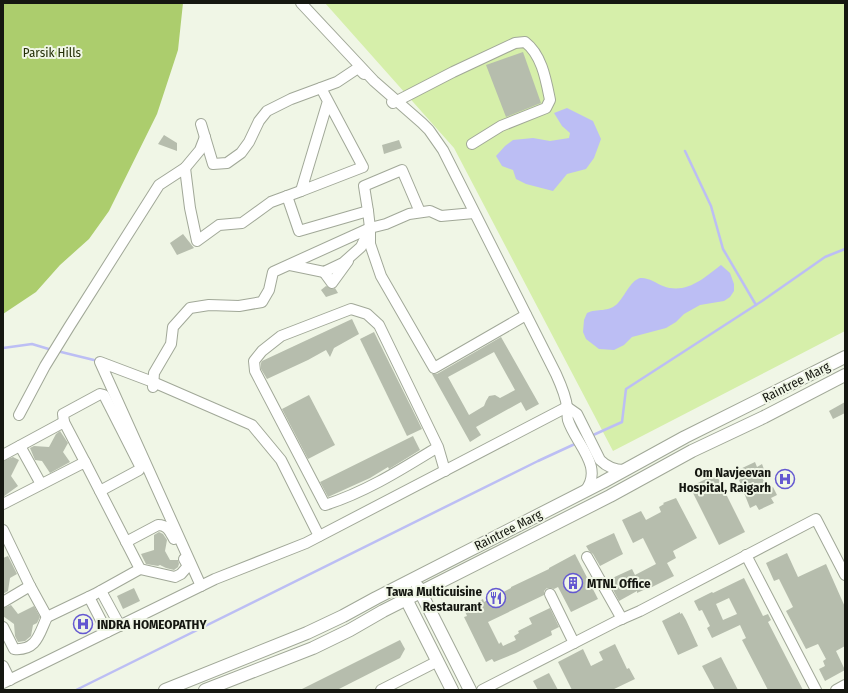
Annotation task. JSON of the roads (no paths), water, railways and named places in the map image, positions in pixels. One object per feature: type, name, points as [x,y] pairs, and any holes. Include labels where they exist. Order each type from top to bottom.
[{"type":"main road","name":"Raintree Marg","points":[[165,690],[307,633],[343,616],[585,491],[685,437],[845,357]]},
{"type":"main road","name":"Raintree Marg","points":[[205,690],[313,648],[350,630],[421,592],[610,496],[692,451],[845,375]]},
{"type":"main road","points":[[414,578],[470,690]]},
{"type":"main road","points":[[400,586],[452,690]]},
{"type":"street","points":[[301,3],[374,81],[422,123],[443,150],[556,374],[563,390],[567,407],[577,414],[580,432],[589,449],[604,464],[614,469],[624,470]]},
{"type":"street","points":[[201,124],[213,164],[227,163],[242,153],[259,121],[267,111],[291,99],[337,82],[358,68],[393,103],[453,72],[515,43],[525,42],[531,47],[544,71],[550,100],[546,108],[501,126],[472,144]]},
{"type":"street","points":[[321,88],[363,167],[370,228],[370,244],[381,276],[434,368],[526,315]]},
{"type":"street","points":[[301,191],[328,101]]},
{"type":"street","points":[[19,415],[58,345],[159,185],[185,168],[200,150],[205,137]]},
{"type":"street","points":[[185,168],[190,208],[197,242],[219,225],[242,223],[271,202],[363,167]]},
{"type":"street","points":[[364,186],[402,170],[420,212]]},
{"type":"street","points":[[287,196],[299,231],[368,210]]},
{"type":"street","points":[[153,385],[154,373],[171,344],[173,327],[190,308],[209,305],[239,306],[262,302],[269,290],[273,272],[370,228],[386,224],[409,214],[430,211],[442,216],[474,213]]},
{"type":"street","points":[[290,265],[324,272],[343,263],[356,252],[361,247],[370,228]]},
{"type":"street","points":[[438,447],[396,473],[345,499],[325,505],[255,371],[254,361],[262,351],[281,336],[351,309],[367,314],[379,325],[438,447],[445,471]]},
{"type":"street","points":[[201,586],[100,362],[252,425],[281,460],[323,534]]},
{"type":"street","points":[[100,491],[139,470],[140,466],[104,395],[100,394],[63,414],[62,418],[140,569]]},
{"type":"street","points":[[3,666],[7,681],[201,586],[306,543],[567,407]]},
{"type":"street","points":[[3,455],[64,422]]},
{"type":"street","points":[[20,446],[41,484]]},
{"type":"street","points":[[585,491],[590,483],[592,474],[589,449]]},
{"type":"street","points":[[3,504],[85,462]]},
{"type":"street","points":[[482,690],[640,611],[816,519],[845,575]]},
{"type":"street","points":[[3,628],[14,648],[28,648],[34,644],[47,617],[101,591],[140,569],[175,577],[181,574],[188,566],[167,527],[162,525],[158,524],[126,542]]},
{"type":"street","points":[[4,535],[47,617]]},
{"type":"street","points":[[746,555],[816,690]]},
{"type":"street","points":[[587,557],[622,619]]},
{"type":"street","points":[[3,602],[30,586]]},
{"type":"street","points":[[101,591],[120,626]]},
{"type":"street","points":[[550,594],[574,643]]},
{"type":"street","points":[[88,597],[107,632]]},
{"type":"street","points":[[381,690],[438,661]]},
{"type":"street","points":[[836,690],[845,685]]},
{"type":"water","points":[[567,108],[593,121],[601,139],[594,158],[586,169],[567,174],[553,191],[526,184],[516,179],[513,170],[502,166],[496,156],[513,140],[533,138],[550,141],[569,138],[570,133],[562,126],[554,113]]},
{"type":"water","points":[[721,265],[730,273],[734,284],[734,291],[730,297],[724,301],[700,305],[684,314],[676,322],[666,328],[632,337],[624,345],[614,350],[599,349],[586,339],[583,332],[584,320],[587,313],[614,306],[621,300],[630,285],[636,280],[646,278],[671,288],[687,287],[701,280]]},
{"type":"waterway","points":[[685,151],[711,206],[723,249],[756,305]]},
{"type":"waterway","points":[[591,436],[622,422],[626,389],[762,301],[825,257],[845,249]]},
{"type":"waterway","points":[[3,348],[32,344],[52,350]]},
{"type":"waterway","points":[[57,351],[98,361]]},
{"type":"waterway","points":[[76,690],[577,443]]},
{"type":"place","name":"Om Navjeevan Hospital, Raigarh","points":[[785,479]]},
{"type":"place","name":"MTNL Office","points":[[573,583]]},
{"type":"place","name":"Tawa Multicuisine Restaurant","points":[[496,598]]},
{"type":"place","name":"INDRA HOMEOPATHY","points":[[83,624]]},
{"type":"park label","name":"Parsik Hills","points":[[52,52]]}]
